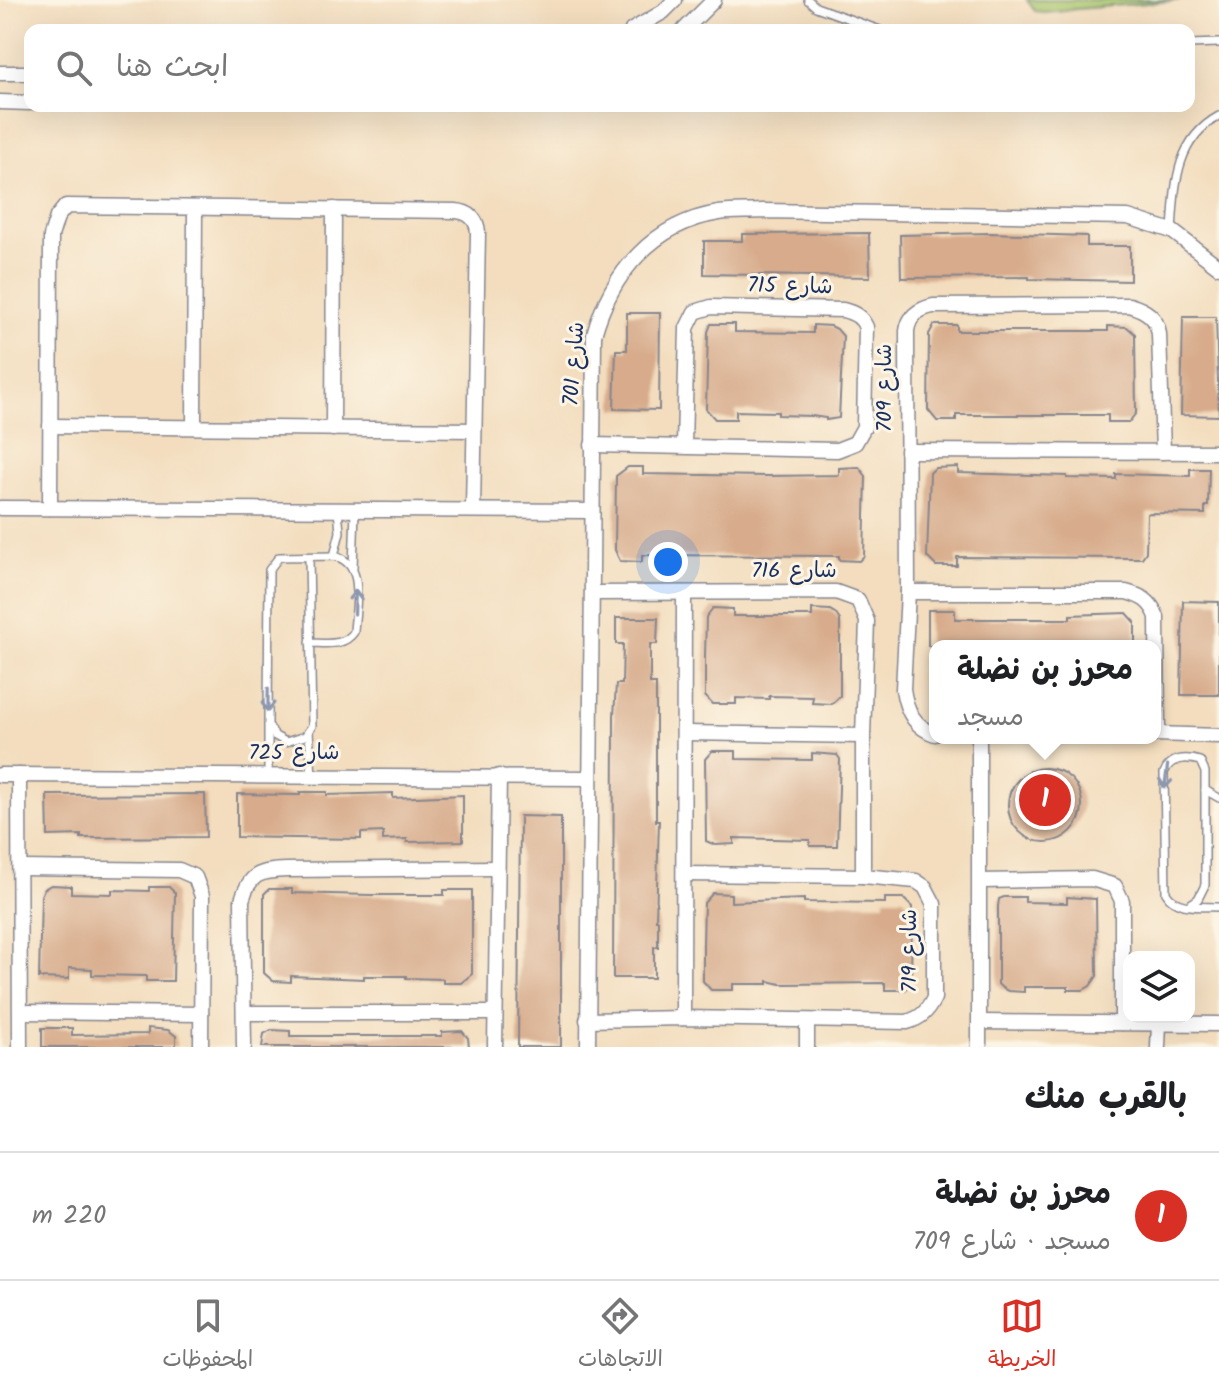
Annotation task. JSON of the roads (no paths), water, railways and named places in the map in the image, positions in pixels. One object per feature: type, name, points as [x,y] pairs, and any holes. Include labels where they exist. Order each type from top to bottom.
[{"type":"street","points":[[642,24],[663,12],[675,0]]},
{"type":"street","points":[[690,24],[714,0]]},
{"type":"street","points":[[0,73],[24,73]]},
{"type":"street","points":[[0,102],[24,103]]},
{"type":"street","points":[[50,508],[51,236],[57,217],[66,206],[456,211],[468,214],[476,222],[478,232],[473,510]]},
{"type":"street","points":[[194,427],[195,208]]},
{"type":"street","points":[[333,429],[334,209]]},
{"type":"street","name":"شارع 701","points":[[588,1047],[594,335],[601,310],[627,267],[655,239],[694,219],[720,213],[762,211],[1128,217],[1172,231],[1219,267]]},
{"type":"street","name":"شارع 709","points":[[929,731],[913,720],[903,689],[908,592],[908,324],[912,316],[933,306],[1129,305],[1143,309],[1158,324],[1163,452]]},
{"type":"street","name":"شارع 715","points":[[592,445],[837,450],[855,443],[864,427],[866,327],[863,321],[843,310],[711,307],[695,312],[687,328],[684,445]]},
{"type":"street","points":[[50,426],[474,430]]},
{"type":"street","points":[[907,451],[1219,452]]},
{"type":"street","points":[[0,508],[591,511]]},
{"type":"street","name":"شارع 716","points":[[593,593],[836,592],[858,600],[867,621],[863,876]]},
{"type":"street","points":[[908,592],[1126,592],[1149,602],[1157,617],[1157,640]]},
{"type":"street","points":[[683,1018],[684,593]]},
{"type":"street","points":[[686,733],[863,736]]},
{"type":"street","points":[[1161,734],[1219,736]]},
{"type":"street","points":[[979,744],[979,1047]]},
{"type":"street","name":"شارع 725","points":[[0,775],[588,778]]},
{"type":"street","points":[[19,775],[20,1047]]},
{"type":"street","points":[[495,1047],[499,776]]},
{"type":"street","points":[[21,868],[179,870],[195,877],[202,896],[201,1047]]},
{"type":"street","points":[[244,1047],[242,900],[246,887],[255,875],[269,870],[496,868]]},
{"type":"street","name":"شارع 719","points":[[587,1020],[683,1018],[907,1022],[925,1014],[934,998],[934,904],[931,894],[916,881],[863,876],[685,874]]},
{"type":"street","points":[[980,1022],[1122,1023],[1122,901],[1115,886],[1092,879],[981,881]]},
{"type":"street","points":[[21,1012],[201,1014]]},
{"type":"street","points":[[244,1013],[494,1013]]},
{"type":"street","points":[[807,1022],[807,1047]]},
{"type":"street","points":[[1158,1047],[1159,1023],[1219,1024]]},
{"type":"lane","points":[[808,0],[816,7],[863,24]]},
{"type":"lane","points":[[1195,44],[1219,43]]},
{"type":"lane","points":[[1172,231],[1180,161],[1190,141],[1205,124],[1219,116]]},
{"type":"lane","points":[[334,556],[340,532],[338,510]]},
{"type":"lane","points":[[353,568],[355,510]]},
{"type":"lane","points":[[268,775],[269,570],[279,557],[334,556],[345,560],[356,574],[354,632],[351,637],[339,643],[310,643]]},
{"type":"lane","points":[[268,725],[275,736],[286,742],[299,740],[312,726],[309,557]]},
{"type":"lane","points":[[309,731],[312,776]]},
{"type":"lane","points":[[1189,905],[1198,899],[1205,885],[1205,772],[1200,761],[1177,759],[1167,765],[1164,773],[1166,893],[1176,904],[1189,905],[1219,907]]},
{"type":"lane","points":[[1205,790],[1219,798]]},
{"type":"place","name":"محرز بن نضلة","points":[[1045,800]]}]
